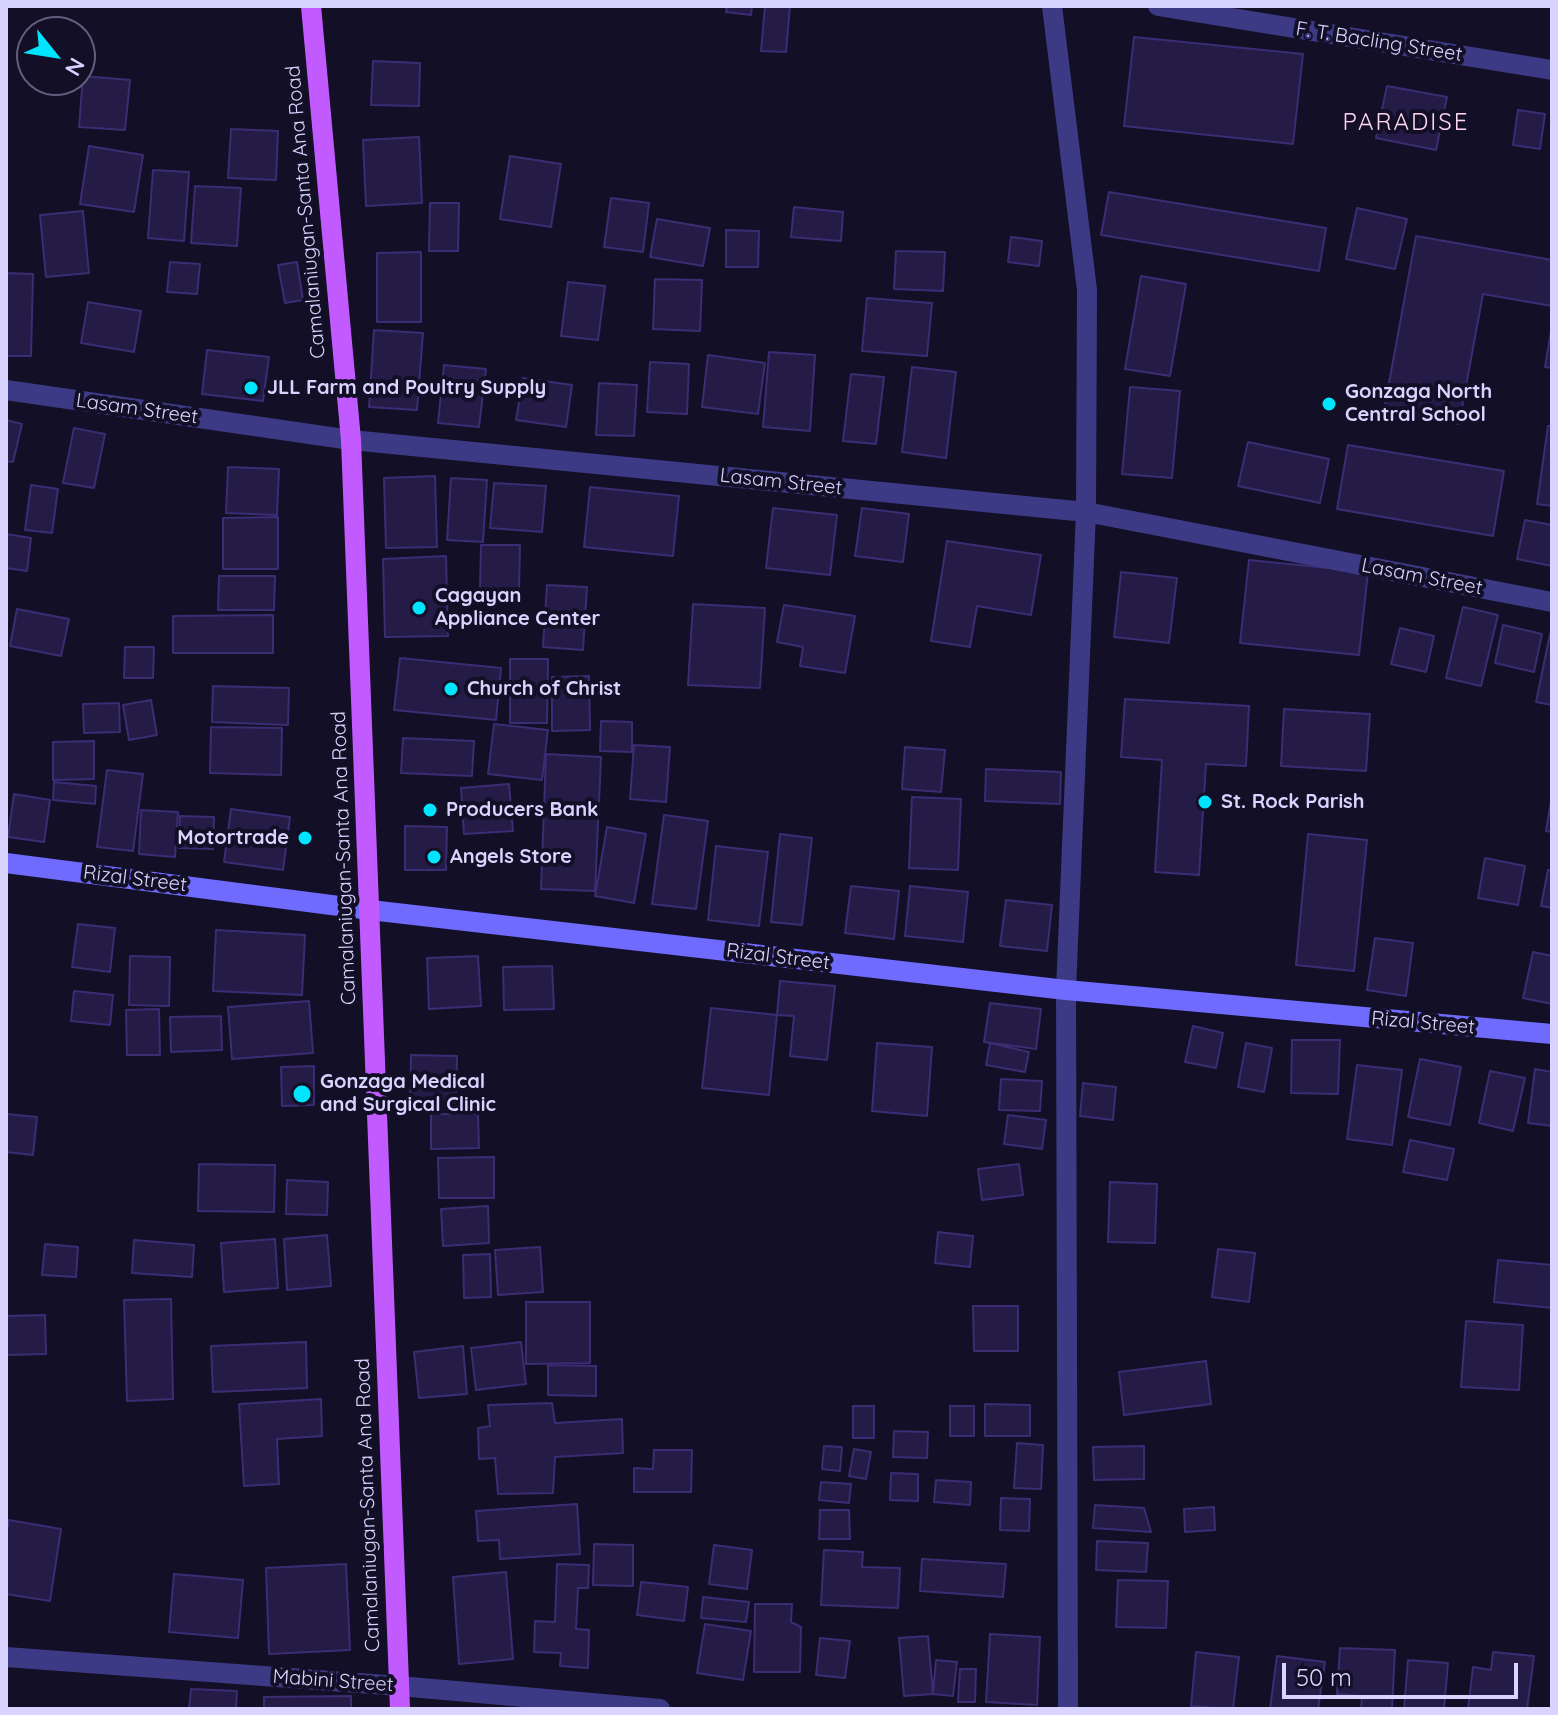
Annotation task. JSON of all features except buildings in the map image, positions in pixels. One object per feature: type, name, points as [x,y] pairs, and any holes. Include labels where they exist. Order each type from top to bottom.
[{"type":"main road","name":"Camalaniugan-Santa Ana Road","points":[[311,6],[351,440],[400,1709]]},
{"type":"street","points":[[1052,6],[1087,290],[1086,512],[1066,990],[1068,1709]]},
{"type":"street","name":"F. T. Bacling Street","points":[[1158,6],[1552,70]]},
{"type":"street","name":"Lasam Street","points":[[6,390],[351,440],[1086,512],[1552,602]]},
{"type":"street","name":"Rizal Street","points":[[6,863],[370,910],[1066,990],[1552,1034]]},
{"type":"street","name":"Mabini Street","points":[[6,1657],[660,1709]]},
{"type":"place","name":"JLL Farm and Poultry Supply","points":[[251,388]]},
{"type":"place","name":"Gonzaga North Central School","points":[[1329,404]]},
{"type":"place","name":"Cagayan Appliance Center","points":[[419,608]]},
{"type":"place","name":"Church of Christ","points":[[451,689]]},
{"type":"place","name":"St. Rock Parish","points":[[1205,802]]},
{"type":"place","name":"Producers Bank","points":[[430,810]]},
{"type":"place","name":"Motortrade","points":[[305,838]]},
{"type":"place","name":"Angels Store","points":[[434,857]]},
{"type":"place","name":"Gonzaga Medical and Surgical Clinic","points":[[302,1094]]},
{"type":"district","name":"PARADISE","points":[[1406,123]]}]
